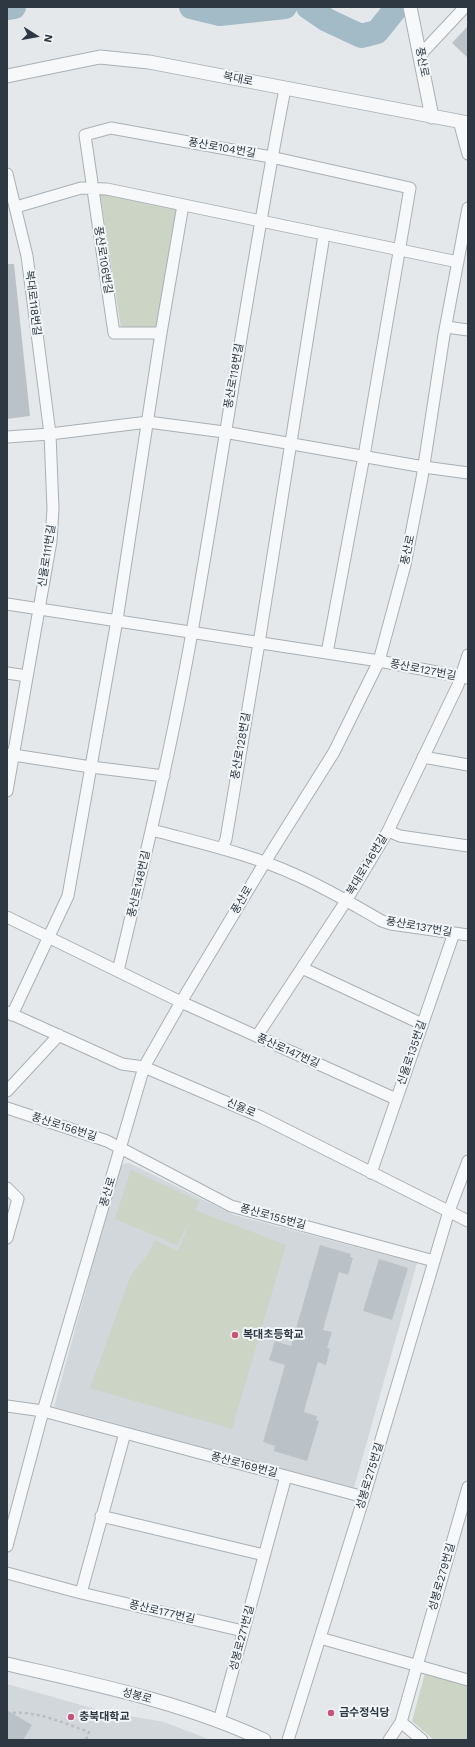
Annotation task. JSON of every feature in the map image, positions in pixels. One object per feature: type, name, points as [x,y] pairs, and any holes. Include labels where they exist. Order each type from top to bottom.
[{"type":"street","name":"풍산로","points":[[410,7],[432,117]]},
{"type":"street","points":[[420,55],[465,7]]},
{"type":"street","name":"복대로","points":[[7,76],[100,57],[149,62],[463,122]]},
{"type":"street","points":[[260,221],[285,88]]},
{"type":"street","points":[[463,122],[468,154]]},
{"type":"street","name":"풍산로104번길","points":[[92,188],[86,134],[111,128],[271,157],[410,188],[400,250]]},
{"type":"street","name":"복대로118번길","points":[[7,174],[27,256],[50,434]]},
{"type":"street","points":[[16,207],[81,188],[107,189],[458,262]]},
{"type":"street","name":"풍산로106번길","points":[[92,188],[114,333],[161,333]]},
{"type":"street","points":[[10,1014],[50,938],[68,896],[117,620],[161,333],[183,205]]},
{"type":"street","name":"풍산로","points":[[7,1546],[43,1411],[144,1067],[180,1002],[264,862],[334,752],[379,661],[405,565],[424,467],[446,327],[468,208]]},
{"type":"street","name":"풍산로118번길","points":[[192,632],[260,221]]},
{"type":"street","points":[[291,444],[324,235]]},
{"type":"street","points":[[327,653],[364,456],[400,250]]},
{"type":"street","points":[[446,327],[468,330]]},
{"type":"street","points":[[7,438],[148,422],[224,432],[424,467],[468,473]]},
{"type":"street","name":"신율로111번길","points":[[7,791],[10,755],[27,676],[51,541],[53,509],[50,434]]},
{"type":"street","name":"풍산로128번길","points":[[222,849],[226,839],[291,444]]},
{"type":"street","points":[[7,604],[379,661]]},
{"type":"street","points":[[10,755],[164,776],[192,632]]},
{"type":"street","name":"복대로146번길","points":[[257,1036],[346,901],[388,831],[423,757],[464,678],[468,655]]},
{"type":"street","name":"풍산로127번길","points":[[379,661],[464,678]]},
{"type":"street","points":[[7,673],[27,676]]},
{"type":"street","points":[[423,757],[468,765]]},
{"type":"street","name":"풍산로148번길","points":[[118,971],[164,776]]},
{"type":"street","points":[[152,830],[264,862]]},
{"type":"street","points":[[388,831],[400,836],[468,846]]},
{"type":"street","name":"풍산로137번길","points":[[264,862],[296,875],[382,921],[468,935]]},
{"type":"street","points":[[7,917],[180,1002]]},
{"type":"street","name":"신율로135번길","points":[[370,1173],[454,933]]},
{"type":"street","points":[[302,968],[422,1024]]},
{"type":"street","name":"풍산로147번길","points":[[180,1002],[396,1099]]},
{"type":"street","name":"신율로","points":[[10,1014],[122,1064],[144,1067],[261,1117],[468,1221]]},
{"type":"street","points":[[7,1091],[59,1035]]},
{"type":"street","name":"풍산로156번길","points":[[7,1108],[121,1147]]},
{"type":"street","name":"풍산로155번길","points":[[121,1147],[231,1206],[434,1261]]},
{"type":"street","name":"성봉로275번길","points":[[288,1740],[364,1496],[449,1211],[468,1161]]},
{"type":"street","points":[[7,1188],[18,1199],[7,1238]]},
{"type":"street","name":"풍산로169번길","points":[[7,1406],[43,1411],[364,1496]]},
{"type":"street","points":[[81,1593],[125,1433]]},
{"type":"street","name":"성봉로271번길","points":[[219,1721],[286,1476]]},
{"type":"street","name":"성봉로279번길","points":[[389,1740],[400,1722],[468,1488]]},
{"type":"street","points":[[101,1516],[264,1555]]},
{"type":"street","name":"풍산로177번길","points":[[7,1573],[81,1593],[244,1631]]},
{"type":"street","points":[[320,1638],[468,1680]]},
{"type":"street","name":"성봉로","points":[[7,1664],[196,1713],[264,1740]]},
{"type":"street","points":[[400,1722],[422,1740]]},
{"type":"path","points":[[7,1714],[16,1712],[50,1718],[89,1732],[86,1740]]},
{"type":"shaded area","name":"복대초등학교","points":[[129,1163],[234,1215],[417,1263],[354,1488],[54,1407],[119,1168],[123,1164]]},
{"type":"shaded area","name":"충북대학교","points":[[7,1684],[106,1712],[164,1722],[211,1740],[7,1740]]},
{"type":"green space","points":[[100,193],[177,209],[156,328],[121,328]]},
{"type":"green space","points":[[131,1170],[199,1201],[195,1210],[286,1245],[232,1429],[90,1388],[131,1275],[148,1254],[155,1240],[178,1251],[190,1221],[177,1245],[115,1219]]},
{"type":"green space","points":[[425,1673],[468,1686],[468,1740],[434,1740],[412,1721]]},
{"type":"building","points":[[468,26],[468,58],[452,43]]},
{"type":"building","points":[[7,264],[14,264],[30,416],[7,419]]},
{"type":"building","points":[[320,1245],[351,1254],[350,1257],[353,1258],[348,1275],[339,1272],[323,1330],[332,1332],[327,1348],[330,1349],[326,1365],[318,1362],[304,1412],[317,1416],[316,1420],[319,1421],[307,1461],[274,1451],[275,1446],[263,1442],[285,1365],[269,1360],[275,1341],[291,1346]]},
{"type":"building","points":[[379,1259],[408,1268],[392,1320],[363,1311]]},
{"type":"building","points":[[7,1710],[32,1725],[23,1740],[7,1740]]},
{"type":"waterway","points":[[7,8],[14,7]]},
{"type":"waterway","points":[[191,7],[220,14],[285,7]]},
{"type":"waterway","points":[[308,7],[327,20],[361,36],[377,32],[397,7]]},
{"type":"place","name":"복대초등학교","points":[[235,1335]]},
{"type":"place","name":"금수정식당","points":[[331,1713]]},
{"type":"place","name":"충북대학교","points":[[71,1717]]}]
